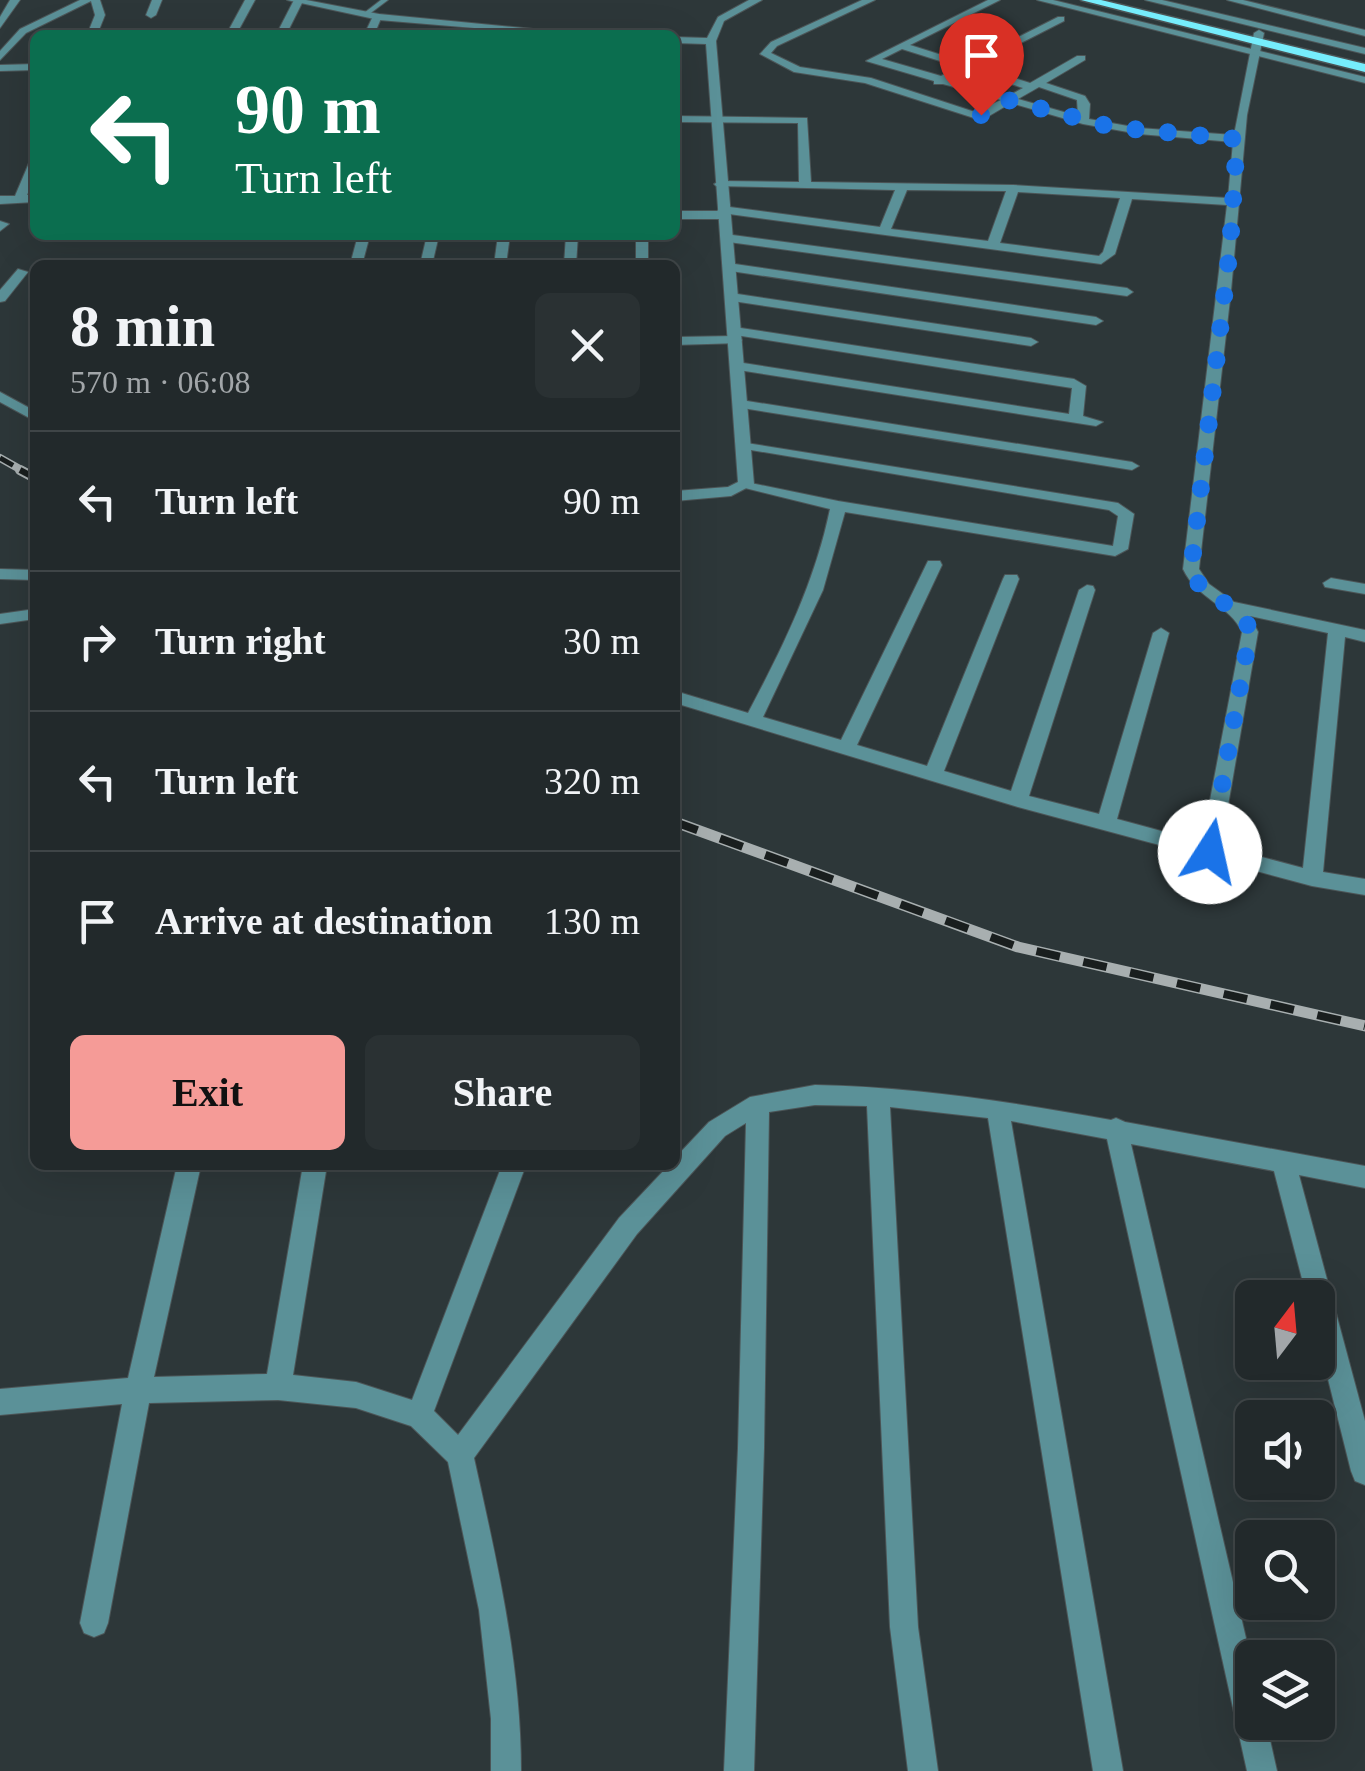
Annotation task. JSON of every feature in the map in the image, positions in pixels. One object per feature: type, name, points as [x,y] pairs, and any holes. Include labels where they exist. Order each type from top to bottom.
[{"type":"main road","points":[[1087,0],[1365,68]]},
{"type":"main road","points":[[1122,0],[1187,12],[1256,42],[1362,54]]},
{"type":"street","points":[[15,0],[0,26],[23,31]]},
{"type":"street","points":[[0,57],[23,31],[87,0]]},
{"type":"street","points":[[94,30],[100,15],[95,0]]},
{"type":"street","points":[[151,14],[157,0]]},
{"type":"street","points":[[233,30],[250,0]]},
{"type":"street","points":[[283,30],[295,0],[481,30]]},
{"type":"street","points":[[746,484],[711,41],[712,28],[721,16],[757,0]]},
{"type":"street","points":[[870,0],[764,51],[786,66],[914,94],[974,115],[986,114],[1081,58]]},
{"type":"street","points":[[837,76],[996,0]]},
{"type":"street","points":[[1042,0],[1256,42],[1365,80]]},
{"type":"street","points":[[1150,0],[1362,54]]},
{"type":"street","points":[[1187,12],[1211,0]]},
{"type":"street","points":[[1232,0],[1365,33]]},
{"type":"street","points":[[370,30],[371,15]]},
{"type":"street","points":[[914,94],[1061,19]]},
{"type":"street","points":[[680,40],[711,41]]},
{"type":"street","points":[[1210,852],[1250,632],[1246,619],[1200,589],[1191,570],[1230,248],[1237,139],[1245,76],[1256,42]]},
{"type":"street","points":[[902,46],[1081,98],[1085,104],[1083,121]]},
{"type":"street","points":[[873,60],[1083,121],[1140,131],[1237,139]]},
{"type":"street","points":[[0,84],[6,68]]},
{"type":"street","points":[[680,119],[803,120],[805,185]]},
{"type":"street","points":[[19,199],[30,174]]},
{"type":"street","points":[[720,184],[1014,188],[1231,202]]},
{"type":"street","points":[[884,231],[903,186]]},
{"type":"street","points":[[993,246],[1014,188]]},
{"type":"street","points":[[680,215],[723,212],[1104,260],[1127,195]]},
{"type":"street","points":[[0,200],[30,198]]},
{"type":"street","points":[[725,238],[1127,292]]},
{"type":"street","points":[[728,267],[1096,321]]},
{"type":"street","points":[[0,298],[22,272]]},
{"type":"street","points":[[731,297],[1031,342]]},
{"type":"street","points":[[680,341],[734,336],[1070,382],[1081,391],[1076,419]]},
{"type":"street","points":[[737,366],[1096,422]]},
{"type":"street","points":[[0,396],[30,414]]},
{"type":"street","points":[[741,404],[1132,466]]},
{"type":"street","points":[[680,496],[732,491],[746,484],[838,506],[1120,549],[1126,514],[1120,508],[745,445]]},
{"type":"street","points":[[752,722],[787,655],[829,548],[838,506]]},
{"type":"street","points":[[846,749],[934,565]]},
{"type":"street","points":[[0,574],[30,576]]},
{"type":"street","points":[[933,775],[1010,579]]},
{"type":"street","points":[[1331,583],[1365,589]]},
{"type":"street","points":[[1018,800],[1088,590]]},
{"type":"street","points":[[1224,604],[1365,636]]},
{"type":"street","points":[[0,618],[30,615]]},
{"type":"street","points":[[1312,878],[1337,630]]},
{"type":"street","points":[[1106,823],[1160,633]]},
{"type":"street","points":[[680,699],[1018,800],[1312,878],[1365,887]]},
{"type":"street","points":[[680,1169],[717,1129],[758,1104],[814,1095],[878,1096],[998,1109],[1365,1177]]},
{"type":"street","points":[[878,1096],[904,1627],[922,1771]]},
{"type":"street","points":[[739,1771],[758,1104]]},
{"type":"street","points":[[998,1109],[1108,1771]]},
{"type":"street","points":[[1116,1128],[1262,1771]]},
{"type":"street","points":[[1283,1160],[1365,1472]]},
{"type":"street","points":[[94,1623],[138,1390],[188,1170]]},
{"type":"street","points":[[278,1388],[314,1170]]},
{"type":"street","points":[[419,1415],[512,1170]]},
{"type":"street","points":[[460,1455],[628,1226],[679,1170]]},
{"type":"street","points":[[0,1402],[138,1390],[278,1388],[356,1395],[419,1415],[460,1455],[492,1610],[506,1719],[506,1771]]},
{"type":"lane","points":[[371,15],[385,0]]},
{"type":"railway","points":[[0,458],[25,472]]},
{"type":"railway","points":[[20,470],[30,475]]},
{"type":"railway","points":[[680,824],[1018,947],[1365,1026]]},
{"type":"route","points":[[981,115],[1008,100],[1112,127],[1237,139],[1230,248],[1191,570],[1200,589],[1246,619],[1250,632],[1210,852]]}]
